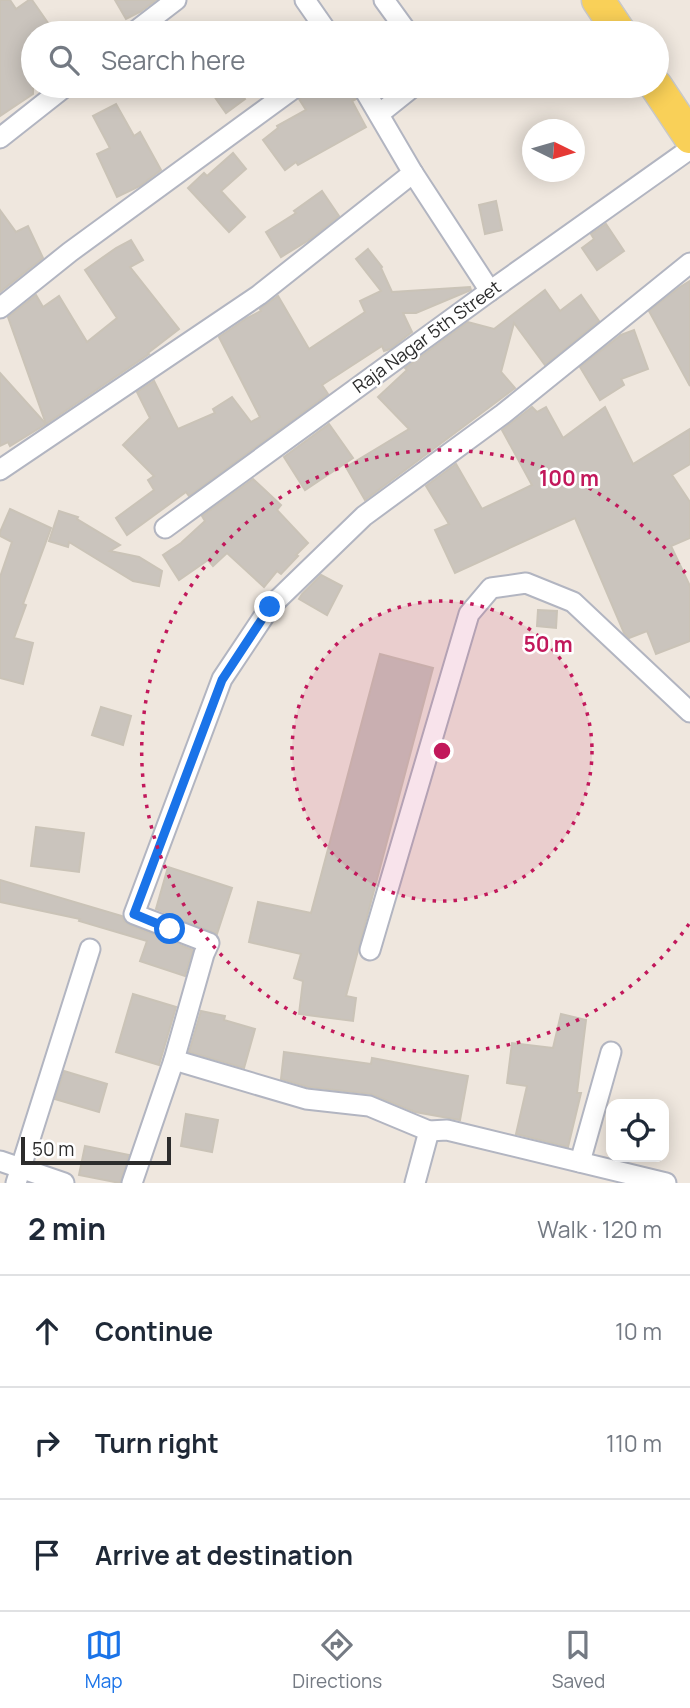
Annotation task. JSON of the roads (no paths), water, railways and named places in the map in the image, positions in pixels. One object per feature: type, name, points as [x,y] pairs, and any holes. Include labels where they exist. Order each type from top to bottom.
[{"type":"main road","points":[[598,0],[613,21]]},
{"type":"main road","points":[[664,98],[689,135]]},
{"type":"street","points":[[149,21],[176,0]]},
{"type":"street","points":[[305,0],[320,21]]},
{"type":"street","points":[[384,0],[399,21]]},
{"type":"street","points":[[0,138],[51,98]]},
{"type":"street","points":[[0,308],[69,252],[281,98]]},
{"type":"street","points":[[369,98],[413,173],[489,291]]},
{"type":"street","points":[[379,114],[399,98]]},
{"type":"street","name":"Raja Nagar 5th Street","points":[[165,528],[489,291],[689,135]]},
{"type":"street","points":[[0,470],[259,295],[413,173]]},
{"type":"street","points":[[132,1183],[174,1060],[209,943],[134,914],[222,680],[270,607],[364,516],[503,414],[690,263]]},
{"type":"street","points":[[370,950],[469,614],[491,588],[526,583],[572,603],[690,712]]},
{"type":"street","points":[[18,1175],[90,949]]},
{"type":"street","points":[[580,1162],[611,1052]]},
{"type":"street","points":[[174,1060],[306,1099],[369,1106],[429,1131],[447,1130],[666,1183]]},
{"type":"street","points":[[415,1183],[429,1131]]},
{"type":"street","points":[[0,1161],[18,1175],[64,1183]]}]
